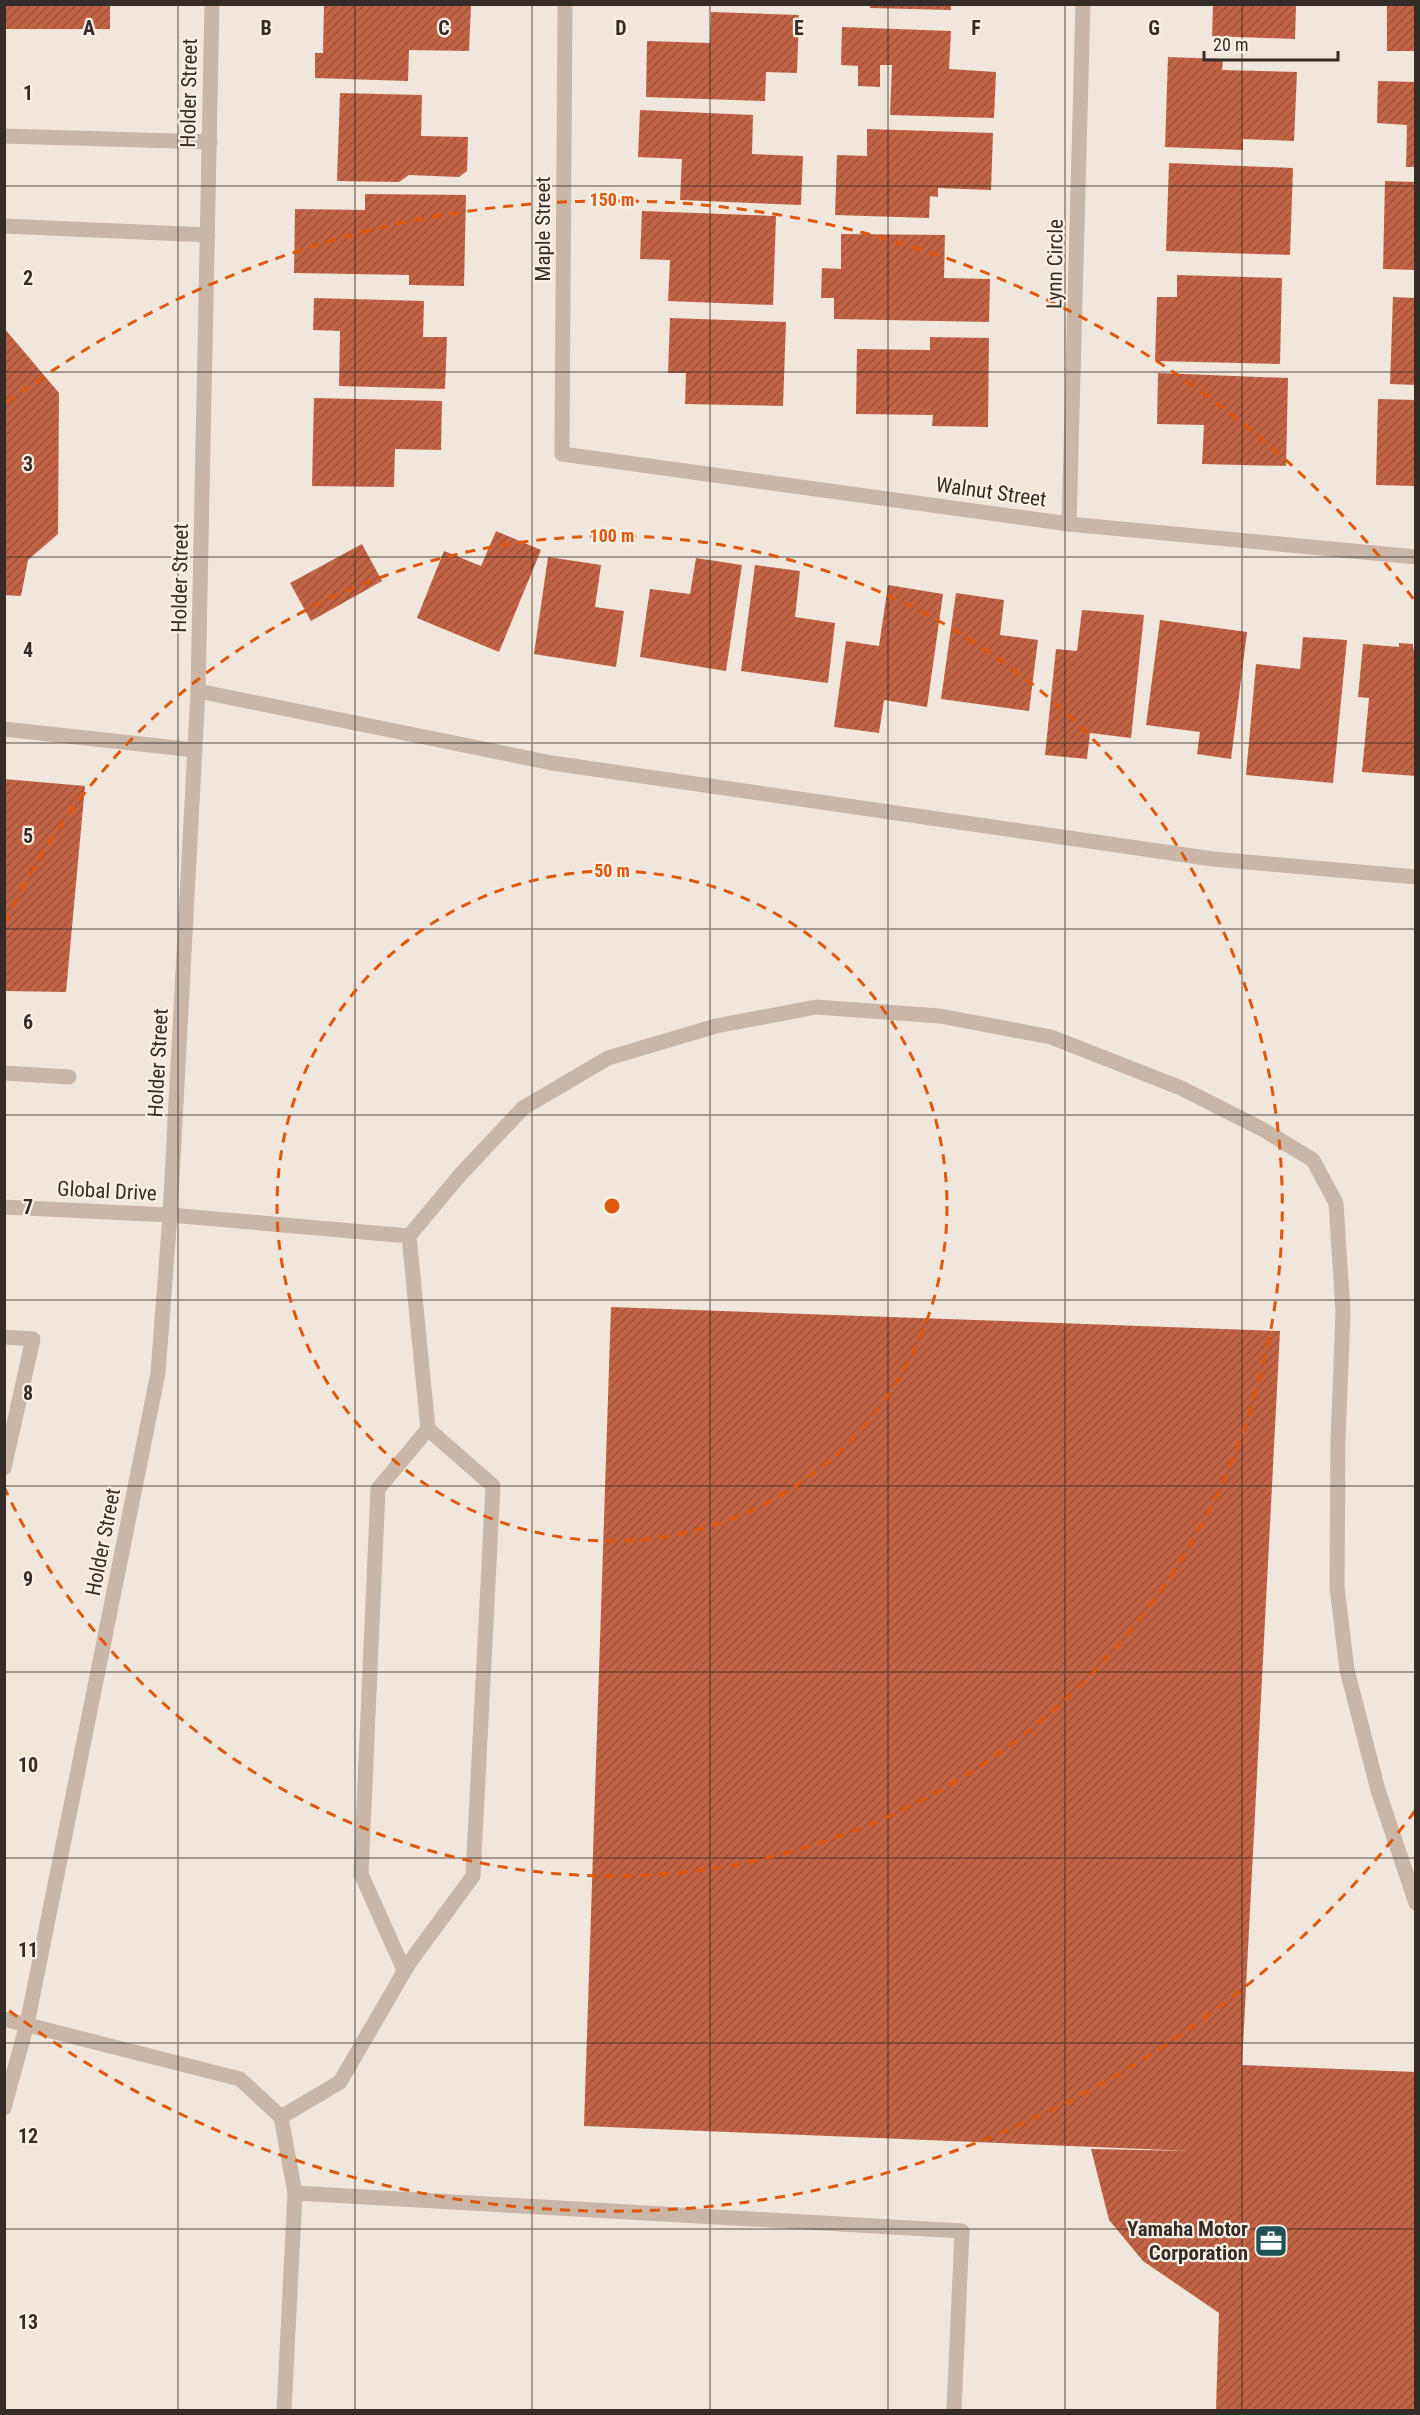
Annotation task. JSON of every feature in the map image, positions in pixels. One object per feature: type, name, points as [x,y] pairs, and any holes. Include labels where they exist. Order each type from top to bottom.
[{"type":"street","name":"Holder Street","points":[[4,2108],[27,2024],[158,1373],[171,1215],[198,691],[212,4]]},
{"type":"street","name":"Maple Street","points":[[562,454],[565,4]]},
{"type":"street","name":"Lynn Circle","points":[[1069,524],[1083,4]]},
{"type":"street","points":[[4,136],[210,142]]},
{"type":"street","points":[[4,226],[208,234]]},
{"type":"street","name":"Walnut Street","points":[[562,454],[1069,524],[1416,557]]},
{"type":"street","points":[[198,691],[552,763],[1213,859],[1416,877]]},
{"type":"street","points":[[4,729],[195,750]]},
{"type":"street","points":[[428,1429],[378,1489],[361,1874],[404,1970],[473,1876],[493,1486],[428,1429],[409,1236],[459,1175],[523,1108],[608,1058],[716,1026],[816,1007],[940,1016],[1051,1037],[1181,1088],[1262,1129],[1314,1160],[1336,1203],[1343,1312],[1338,1441],[1337,1587],[1347,1670],[1378,1790],[1416,1903]]},
{"type":"street","points":[[4,1073],[69,1077]]},
{"type":"street","name":"Global Drive","points":[[4,1207],[171,1215],[409,1236]]},
{"type":"street","points":[[4,1337],[33,1339],[4,1468]]},
{"type":"street","points":[[281,2117],[340,2082],[408,1965]]},
{"type":"street","points":[[4,2019],[232,2076],[240,2079],[281,2117],[295,2193],[284,2410]]},
{"type":"street","points":[[295,2193],[962,2231],[954,2410]]},
{"type":"building","points":[[5,4],[110,4],[110,29],[5,29]]},
{"type":"building","points":[[324,4],[471,4],[469,51],[409,50],[408,81],[315,78],[315,53],[323,53]]},
{"type":"building","points":[[870,4],[951,4],[951,10],[870,8]]},
{"type":"building","points":[[1387,4],[1416,4],[1416,51],[1387,51]]},
{"type":"building","points":[[1213,5],[1296,5],[1295,39],[1212,36]]},
{"type":"building","points":[[711,12],[799,15],[797,73],[766,72],[765,101],[646,97],[647,41],[710,43]]},
{"type":"building","points":[[842,27],[951,31],[949,69],[996,72],[994,118],[890,115],[892,65],[880,65],[880,87],[858,86],[858,66],[841,65]]},
{"type":"building","points":[[1168,57],[1223,59],[1222,70],[1297,72],[1294,141],[1243,139],[1243,150],[1165,147]]},
{"type":"building","points":[[1378,81],[1416,82],[1416,167],[1406,167],[1407,125],[1377,123]]},
{"type":"building","points":[[340,93],[422,95],[421,136],[468,137],[467,171],[459,177],[409,175],[399,182],[337,181]]},
{"type":"building","points":[[640,110],[753,115],[752,154],[803,156],[801,205],[680,200],[682,159],[638,157]]},
{"type":"building","points":[[867,129],[993,133],[991,190],[938,188],[938,197],[930,196],[929,218],[835,215],[837,155],[867,156]]},
{"type":"building","points":[[1169,163],[1293,168],[1290,255],[1166,251]]},
{"type":"building","points":[[1385,181],[1416,182],[1416,270],[1383,269]]},
{"type":"building","points":[[365,194],[466,195],[464,286],[409,285],[409,275],[294,273],[295,209],[365,210]]},
{"type":"building","points":[[642,211],[776,216],[773,305],[668,301],[670,260],[640,259]]},
{"type":"building","points":[[841,234],[945,235],[944,278],[990,279],[989,322],[834,319],[834,298],[821,298],[822,268],[841,269]]},
{"type":"building","points":[[1177,275],[1282,278],[1280,364],[1155,361],[1157,297],[1177,297]]},
{"type":"building","points":[[1393,297],[1416,298],[1416,385],[1390,384]]},
{"type":"building","points":[[314,298],[424,301],[423,337],[447,337],[445,389],[339,386],[340,331],[313,330]]},
{"type":"building","points":[[670,318],[786,322],[783,406],[685,404],[686,373],[668,373]]},
{"type":"building","points":[[4,328],[59,393],[58,534],[28,560],[21,596],[4,595]]},
{"type":"building","points":[[930,337],[989,338],[988,427],[932,426],[933,415],[856,414],[857,349],[930,350]]},
{"type":"building","points":[[1158,373],[1288,378],[1286,466],[1202,464],[1204,425],[1157,424]]},
{"type":"building","points":[[314,398],[442,401],[441,450],[395,449],[394,487],[312,486]]},
{"type":"building","points":[[1378,399],[1416,400],[1416,486],[1376,485]]},
{"type":"building","points":[[496,531],[541,550],[499,652],[417,618],[444,551],[481,566]]},
{"type":"building","points":[[362,544],[382,581],[311,621],[290,583]]},
{"type":"building","points":[[548,557],[601,565],[595,607],[624,611],[616,667],[534,654]]},
{"type":"building","points":[[696,558],[742,565],[726,671],[640,657],[650,589],[690,594]]},
{"type":"building","points":[[755,565],[800,571],[795,617],[835,623],[828,683],[741,671]]},
{"type":"building","points":[[888,585],[943,594],[927,707],[884,700],[879,733],[834,727],[846,641],[879,646]]},
{"type":"building","points":[[956,593],[1004,600],[1000,635],[1038,640],[1029,711],[941,699]]},
{"type":"building","points":[[1082,610],[1144,615],[1131,738],[1090,733],[1087,759],[1045,755],[1056,649],[1077,651]]},
{"type":"building","points":[[1160,620],[1247,632],[1231,759],[1197,754],[1200,732],[1146,725]]},
{"type":"building","points":[[1303,637],[1347,640],[1333,783],[1246,775],[1256,664],[1300,669]]},
{"type":"building","points":[[1399,643],[1413,644],[1413,649],[1416,650],[1416,776],[1362,772],[1369,698],[1358,697],[1363,644],[1399,647]]},
{"type":"building","points":[[4,779],[85,786],[66,992],[4,991]]},
{"type":"building","points":[[611,1307],[1280,1331],[1242,2065],[1416,2072],[1416,2410],[1216,2410],[1219,2313],[1143,2261],[1109,2220],[1091,2149],[1192,2151],[584,2126]]},
{"type":"place","name":"Yamaha Motor Corporation","points":[[1271,2241]]}]
